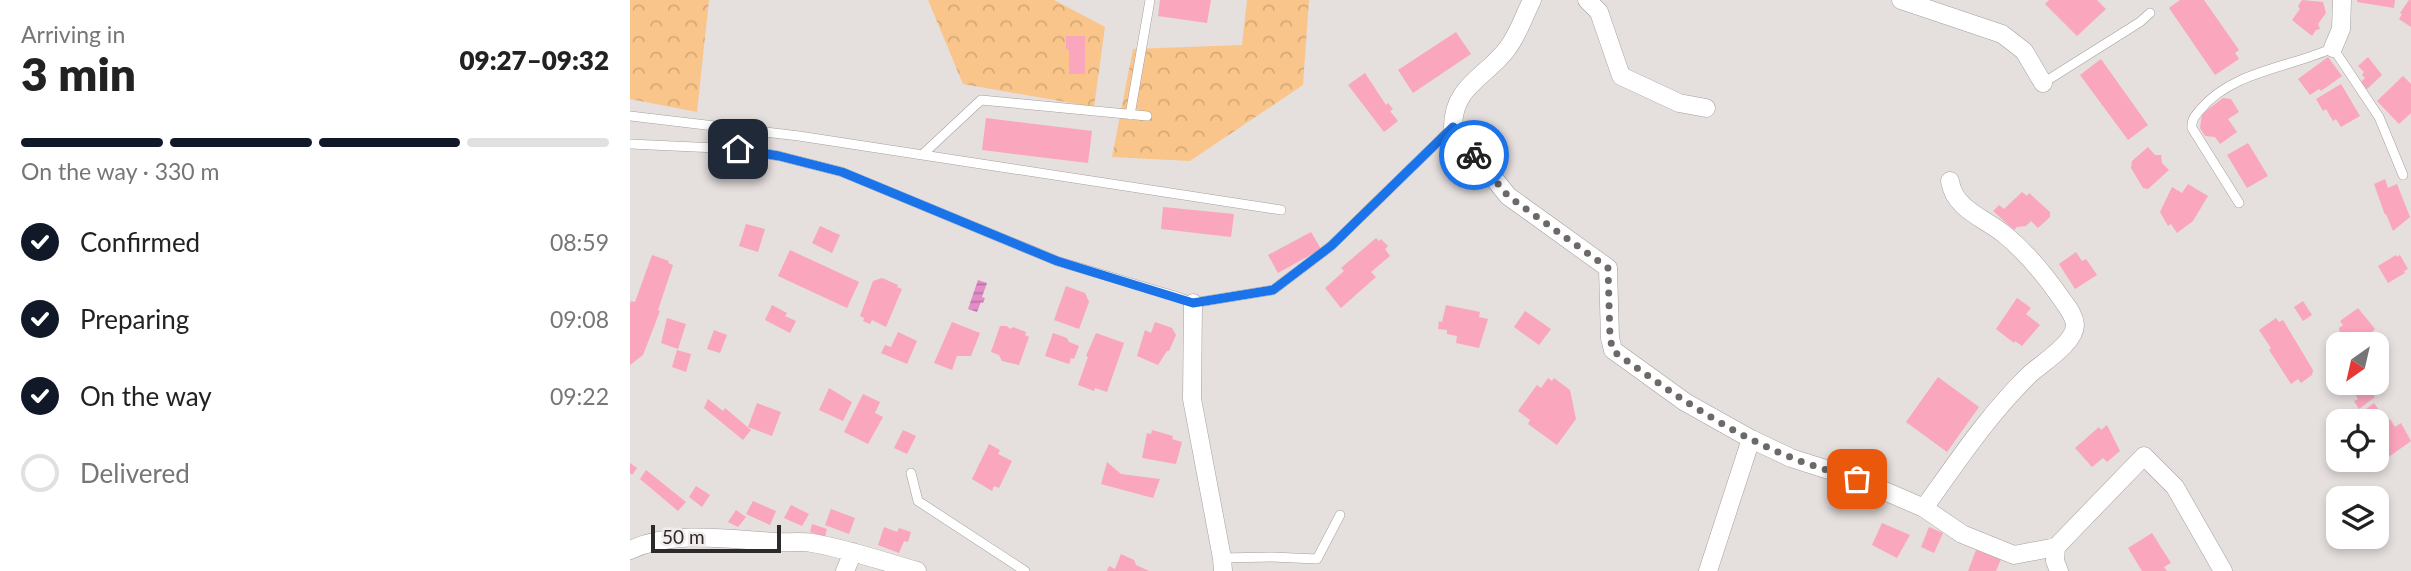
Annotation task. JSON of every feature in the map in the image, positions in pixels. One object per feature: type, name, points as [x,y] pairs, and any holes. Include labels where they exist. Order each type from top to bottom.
[{"type":"street","points":[[1532,0],[1508,48],[1458,98],[1453,112],[1453,127],[1508,196],[1608,268],[1610,338],[1613,351],[1685,402],[1752,439],[1791,458],[1857,479],[1924,509],[1962,534],[2014,555],[2056,547],[2144,456],[2175,487],[2223,571]]},
{"type":"street","points":[[1587,0],[1599,12],[1621,76],[1679,103],[1706,108]]},
{"type":"street","points":[[1901,0],[2002,34],[2024,51],[2043,83]]},
{"type":"street","points":[[2333,48],[2341,29],[2342,0]]},
{"type":"street","points":[[1924,509],[1986,421],[2030,375],[2068,341],[2075,330],[2074,317],[2046,275],[2005,235],[1962,206],[1951,194],[1950,181]]},
{"type":"street","points":[[1193,303],[1192,400],[1222,564]]},
{"type":"street","points":[[1708,571],[1752,439]]},
{"type":"street","points":[[630,550],[665,539],[720,538],[779,543],[809,542],[917,571]]},
{"type":"street","points":[[2056,547],[2055,561],[2059,571]]},
{"type":"street","points":[[845,571],[853,552]]},
{"type":"lane","points":[[1130,115],[1150,0]]},
{"type":"lane","points":[[2043,83],[2150,13]]},
{"type":"lane","points":[[2239,203],[2192,128],[2193,118],[2210,98],[2235,83],[2333,48],[2379,117],[2403,175]]},
{"type":"lane","points":[[922,155],[981,100],[1147,116]]},
{"type":"lane","points":[[630,116],[799,136],[1281,210]]},
{"type":"lane","points":[[630,144],[738,149],[842,172],[1057,261],[1193,303],[1273,290],[1331,246],[1453,127]]},
{"type":"lane","points":[[911,473],[918,501],[1025,571]]},
{"type":"lane","points":[[1222,564],[1272,557],[1317,559],[1340,515]]},
{"type":"green space","points":[[630,0],[709,0],[697,112],[630,99]]},
{"type":"green space","points":[[928,0],[1054,0],[1105,27],[1094,107],[963,84]]},
{"type":"green space","points":[[1247,0],[1309,0],[1303,85],[1190,161],[1112,157],[1133,49],[1242,45]]},
{"type":"shaded area","points":[[978,280],[987,283],[982,297],[985,298],[977,312],[968,309]]},
{"type":"building","points":[[1160,0],[1211,0],[1207,23],[1158,16]]},
{"type":"building","points":[[2049,0],[2097,0],[2106,9],[2077,36],[2045,4]]},
{"type":"building","points":[[2180,0],[2204,0],[2239,50],[2235,53],[2239,59],[2215,75],[2169,8]]},
{"type":"building","points":[[2302,0],[2323,2],[2326,13],[2318,24],[2320,29],[2312,36],[2292,20],[2300,9],[2298,6]]},
{"type":"building","points":[[2357,0],[2395,0],[2394,8]]},
{"type":"building","points":[[2411,0],[2411,27],[2399,19]]},
{"type":"building","points":[[1456,32],[1471,54],[1413,93],[1398,70]]},
{"type":"building","points":[[1066,36],[1085,36],[1085,74],[1069,74]]},
{"type":"building","points":[[2328,57],[2342,76],[2321,91],[2319,89],[2310,95],[2298,79]]},
{"type":"building","points":[[2368,57],[2382,75],[2367,89],[2361,82],[2365,78],[2362,75],[2364,72],[2358,66]]},
{"type":"building","points":[[2101,59],[2148,125],[2128,140],[2080,75]]},
{"type":"building","points":[[1365,73],[1386,105],[1388,103],[1393,109],[1390,111],[1398,121],[1384,132],[1348,85]]},
{"type":"building","points":[[2403,76],[2411,84],[2411,113],[2399,124],[2377,101]]},
{"type":"building","points":[[2341,84],[2360,116],[2341,127],[2336,119],[2333,121],[2326,109],[2323,111],[2316,99]]},
{"type":"building","points":[[2223,98],[2231,99],[2239,112],[2228,119],[2237,132],[2220,144],[2215,137],[2205,136],[2200,128],[2202,114]]},
{"type":"building","points":[[986,118],[1092,131],[1088,163],[982,150]]},
{"type":"building","points":[[2248,143],[2268,176],[2247,188],[2227,155]]},
{"type":"building","points":[[2148,147],[2155,155],[2161,155],[2162,163],[2169,170],[2148,189],[2143,188],[2131,168],[2132,161]]},
{"type":"building","points":[[2385,179],[2388,188],[2397,184],[2410,217],[2393,231],[2374,184]]},
{"type":"building","points":[[2188,184],[2208,196],[2193,221],[2177,233],[2171,224],[2168,226],[2160,212],[2172,187],[2182,193]]},
{"type":"building","points":[[2022,192],[2027,196],[2029,193],[2050,212],[2050,217],[2038,228],[2031,221],[2014,230],[1993,211],[1999,205],[2004,209]]},
{"type":"building","points":[[1163,207],[1234,214],[1231,237],[1161,229]]},
{"type":"building","points":[[746,224],[765,229],[758,252],[739,246]]},
{"type":"building","points":[[820,226],[840,235],[832,253],[812,243]]},
{"type":"building","points":[[1311,232],[1321,249],[1278,273],[1268,255]]},
{"type":"building","points":[[1376,238],[1388,246],[1385,249],[1390,256],[1371,272],[1376,277],[1341,308],[1325,288],[1344,271],[1341,268]]},
{"type":"building","points":[[790,250],[859,282],[847,308],[778,276]]},
{"type":"building","points":[[2076,252],[2082,261],[2086,259],[2097,275],[2075,289],[2059,264]]},
{"type":"building","points":[[652,255],[673,265],[658,310],[660,311],[643,355],[630,365],[630,304],[631,301],[635,302]]},
{"type":"building","points":[[2400,255],[2408,269],[2388,283],[2378,266]]},
{"type":"building","points":[[882,278],[902,289],[886,327],[872,320],[870,324],[860,316],[873,281]]},
{"type":"building","points":[[1066,286],[1085,293],[1089,302],[1079,329],[1054,320]]},
{"type":"building","points":[[2017,298],[2031,308],[2026,314],[2040,325],[2022,346],[1996,329]]},
{"type":"building","points":[[2303,301],[2312,315],[2303,321],[2294,307]]},
{"type":"building","points":[[772,305],[796,321],[790,333],[765,320]]},
{"type":"building","points":[[1446,305],[1480,312],[1479,317],[1488,319],[1479,348],[1456,343],[1457,336],[1447,334],[1447,330],[1438,329]]},
{"type":"building","points":[[2358,308],[2375,329],[2372,332],[2340,332],[2339,328],[2343,325],[2340,321]]},
{"type":"building","points":[[1525,311],[1551,329],[1539,345],[1514,327]]},
{"type":"building","points":[[667,318],[686,324],[678,349],[661,343]]},
{"type":"building","points":[[2276,318],[2279,322],[2283,320],[2313,370],[2312,375],[2301,383],[2298,379],[2291,384],[2259,330]]},
{"type":"building","points":[[952,322],[980,333],[971,356],[957,356],[952,370],[934,363]]},
{"type":"building","points":[[1155,322],[1172,328],[1176,335],[1169,351],[1158,365],[1137,356],[1145,330],[1151,333]]},
{"type":"building","points":[[1000,326],[1010,329],[1013,327],[1026,332],[1025,335],[1029,337],[1019,365],[1002,361],[999,355],[991,352]]},
{"type":"building","points":[[714,330],[727,335],[720,353],[707,349]]},
{"type":"building","points":[[898,332],[917,341],[907,364],[881,353],[885,345],[891,347]]},
{"type":"building","points":[[1053,333],[1079,346],[1069,364],[1045,356]]},
{"type":"building","points":[[1096,333],[1124,343],[1107,392],[1078,385]]},
{"type":"building","points":[[677,350],[691,354],[686,372],[672,367]]},
{"type":"building","points":[[1938,377],[1979,407],[1947,452],[1906,422]]},
{"type":"building","points":[[1548,378],[1552,381],[1554,378],[1570,390],[1576,419],[1557,445],[1528,424],[1530,420],[1518,411],[1537,385],[1541,388]]},
{"type":"building","points":[[829,388],[852,402],[843,421],[819,410]]},
{"type":"building","points":[[863,394],[880,402],[875,413],[883,417],[868,444],[844,432]]},
{"type":"building","points":[[2356,396],[2375,397],[2359,409],[2354,401],[2358,399]]},
{"type":"building","points":[[708,399],[723,411],[725,408],[751,430],[743,440],[704,408]]},
{"type":"building","points":[[757,403],[781,412],[772,436],[748,427]]},
{"type":"building","points":[[2374,403],[2378,409],[2366,409]]},
{"type":"building","points":[[2389,420],[2395,427],[2401,423],[2411,441],[2389,457]]},
{"type":"building","points":[[2107,425],[2120,451],[2107,462],[2103,458],[2092,467],[2075,448],[2099,427],[2101,430]]},
{"type":"building","points":[[903,430],[916,436],[907,454],[894,448]]},
{"type":"building","points":[[1152,430],[1173,436],[1172,439],[1182,442],[1176,464],[1142,458],[1147,433],[1151,434]]},
{"type":"building","points":[[989,444],[1000,450],[998,454],[1012,461],[999,488],[994,486],[992,491],[972,479]]},
{"type":"building","points":[[1107,462],[1121,474],[1160,479],[1153,498],[1101,484]]},
{"type":"building","points":[[630,463],[637,468],[632,475],[630,473]]},
{"type":"building","points":[[646,470],[686,502],[678,511],[640,479]]},
{"type":"building","points":[[696,486],[710,495],[702,507],[689,497]]},
{"type":"building","points":[[753,501],[776,511],[770,525],[746,514]]},
{"type":"building","points":[[791,505],[809,514],[802,526],[784,518]]},
{"type":"building","points":[[831,509],[855,518],[849,534],[825,525]]},
{"type":"building","points":[[736,510],[746,517],[738,527],[728,522]]},
{"type":"building","points":[[1882,523],[1910,535],[1897,558],[1872,545]]},
{"type":"building","points":[[812,524],[827,529],[825,537],[810,532]]},
{"type":"building","points":[[884,527],[897,532],[899,528],[911,532],[908,542],[904,541],[899,553],[878,545]]},
{"type":"building","points":[[1929,527],[1943,533],[1934,553],[1921,547]]},
{"type":"building","points":[[2152,533],[2171,563],[2164,567],[2167,571],[2142,571],[2128,548]]},
{"type":"building","points":[[1976,550],[2001,559],[1996,571],[1968,571]]},
{"type":"building","points":[[1121,554],[1149,571],[1107,571],[1109,566],[1115,569]]},
{"type":"way so far","points":[[1474,155],[1508,196],[1608,268],[1610,338],[1613,351],[1685,402],[1752,439],[1791,458],[1857,479]]},
{"type":"route","points":[[738,149],[842,172],[1057,261],[1193,303],[1273,290],[1331,246],[1453,127],[1474,155]]}]
